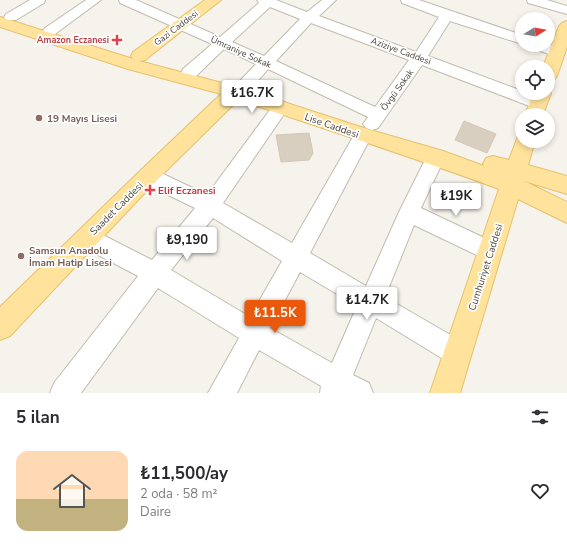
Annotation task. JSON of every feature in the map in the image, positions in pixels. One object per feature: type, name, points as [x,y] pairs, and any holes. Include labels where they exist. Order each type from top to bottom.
[{"type":"main road","name":"Gazi Caddesi","points":[[139,56],[214,0]]},
{"type":"main road","name":"Lise Caddesi","points":[[4,18],[139,56],[189,73],[371,125],[513,178],[567,212]]},
{"type":"main road","name":"Lise Caddesi","points":[[4,18],[134,66],[240,88],[281,107],[371,125],[436,157],[513,178],[567,185]]},
{"type":"main road","points":[[554,60],[567,26]]},
{"type":"main road","name":"Saadet Caddesi","points":[[0,326],[148,176],[240,88]]},
{"type":"main road","name":"Cumhuriyet Caddesi","points":[[445,393],[523,148]]},
{"type":"street","points":[[4,18],[39,0]]},
{"type":"street","points":[[50,31],[95,0]]},
{"type":"street","name":"Ümraniye Sokak","points":[[125,0],[265,62],[371,125]]},
{"type":"street","name":"Saadet Caddesi","points":[[240,88],[309,17],[330,0]]},
{"type":"street","points":[[407,0],[515,38]]},
{"type":"street","points":[[533,0],[567,10]]},
{"type":"street","points":[[189,73],[267,1]]},
{"type":"street","name":"Aziziye Caddesi","points":[[267,1],[538,104]]},
{"type":"street","name":"Övgü Sokak","points":[[222,393],[295,257],[371,125],[419,58],[447,15]]},
{"type":"street","points":[[64,393],[155,273],[210,206],[281,107]]},
{"type":"street","points":[[335,387],[372,303],[409,212],[436,157]]},
{"type":"street","points":[[148,176],[210,206],[457,353]]},
{"type":"street","points":[[409,212],[489,252]]},
{"type":"street","points":[[87,238],[155,273],[254,333],[335,387],[359,393]]},
{"type":"building","points":[[464,121],[496,134],[487,153],[455,140]]},
{"type":"building","points":[[309,133],[313,153],[309,160],[281,162],[276,135]]},
{"type":"place","name":"Amazon Eczanesi","points":[[117,40]]},
{"type":"place","name":"19 Mayıs Lisesi","points":[[39,118]]},
{"type":"place","name":"Elif Eczanesi","points":[[150,190]]},
{"type":"place","name":"Samsun Anadolu İmam Hatip Lisesi","points":[[21,256]]}]
